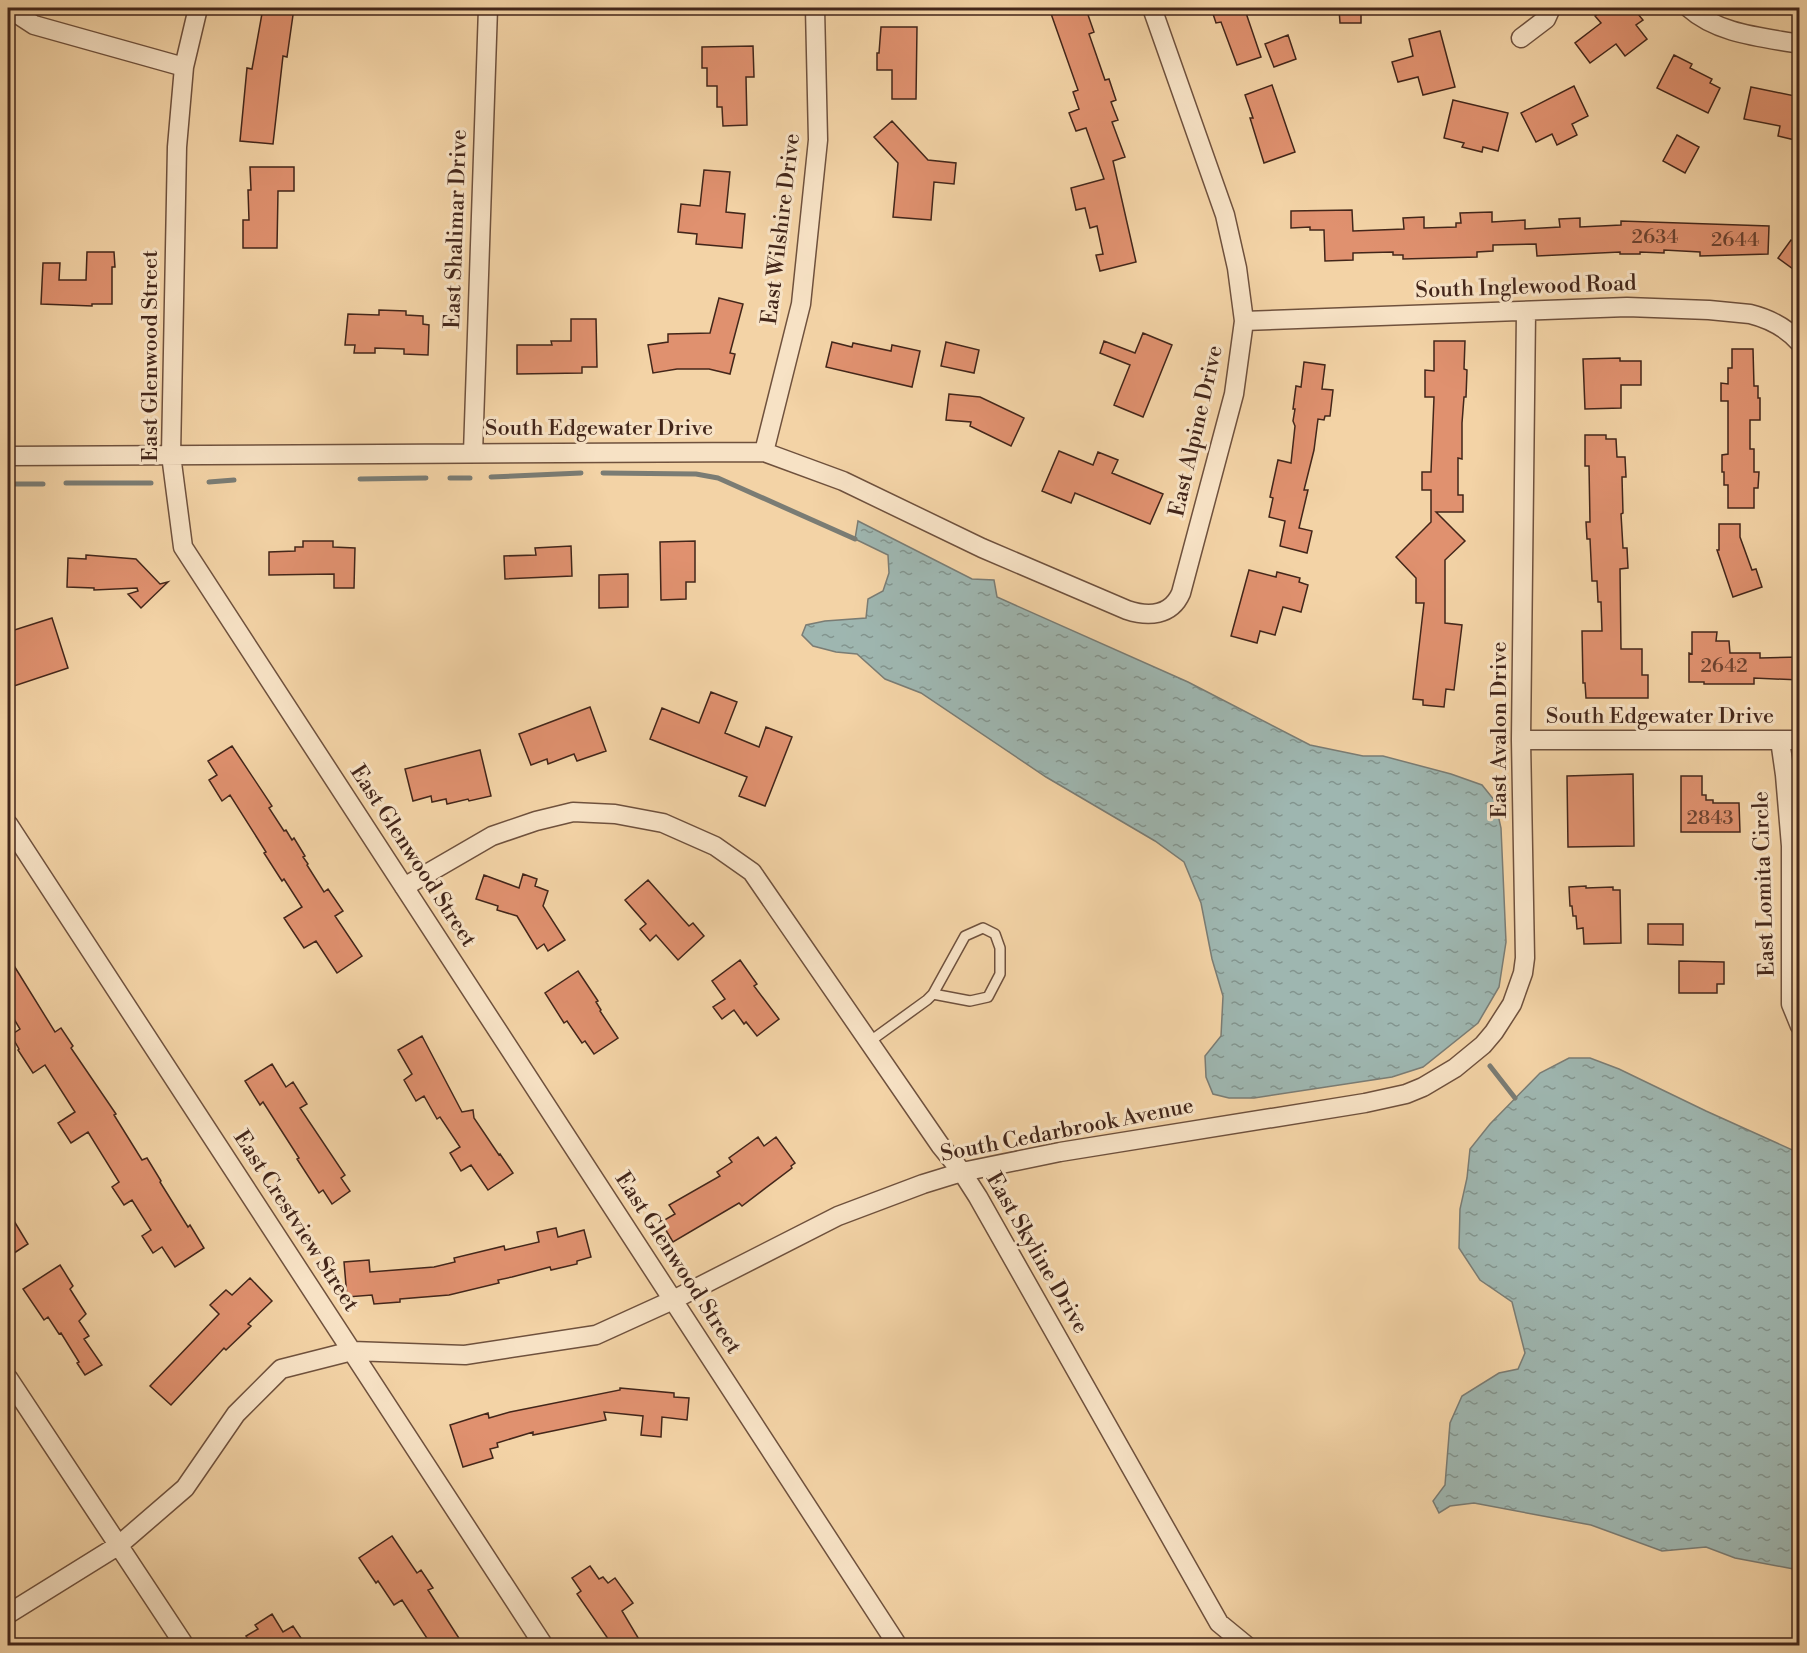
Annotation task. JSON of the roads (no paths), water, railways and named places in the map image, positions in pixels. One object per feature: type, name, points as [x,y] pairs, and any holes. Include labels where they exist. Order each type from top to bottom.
[{"type":"street","points":[[8,8],[34,25],[184,67]]},
{"type":"street","name":"East Glenwood Street","points":[[198,8],[184,67],[177,147],[171,455],[183,547],[898,1646]]},
{"type":"street","name":"East Shalimar Drive","points":[[473,453],[488,8]]},
{"type":"street","name":"East Wilshire Drive","points":[[764,452],[801,304],[818,140],[815,8]]},
{"type":"street","name":"East Alpine Drive","points":[[1152,8],[1225,215],[1237,267],[1244,321],[1234,394],[1181,593],[1173,606],[1158,614]]},
{"type":"street","points":[[1521,38],[1546,19],[1551,8]]},
{"type":"street","points":[[1689,8],[1704,19],[1725,28],[1800,44]]},
{"type":"street","name":"South Inglewood Road","points":[[1244,321],[1627,307],[1668,308],[1750,314],[1784,328],[1800,343]]},
{"type":"street","name":"East Avalon Drive","points":[[1406,1094],[1440,1078],[1483,1045],[1505,1017],[1523,973],[1526,942],[1521,740],[1526,312]]},
{"type":"street","name":"South Edgewater Drive","points":[[8,456],[764,452],[843,482],[982,548],[1127,610],[1142,614],[1158,614]]},
{"type":"street","name":"South Edgewater Drive","points":[[1521,740],[1800,740]]},
{"type":"street","name":"East Lomita Circle","points":[[1780,740],[1791,846],[1791,1004],[1800,1026]]},
{"type":"street","name":"East Skyline Drive","points":[[404,887],[492,836],[536,820],[573,812],[615,814],[663,823],[715,846],[752,872],[940,1145],[962,1172],[1219,1623],[1247,1646]]},
{"type":"street","name":"East Crestview Street","points":[[8,824],[544,1646]]},
{"type":"street","name":"South Cedarbrook Avenue","points":[[8,1614],[119,1545],[185,1488],[236,1414],[281,1368],[352,1351],[465,1355],[596,1335],[673,1300],[838,1216],[914,1187],[962,1172],[1113,1143],[1365,1103],[1406,1094]]},
{"type":"street","points":[[8,1378],[185,1646]]},
{"type":"lane","points":[[869,1042],[933,994],[965,936],[983,928],[995,934],[1000,948],[1000,974],[988,997],[970,1001],[933,994]]},
{"type":"water","points":[[858,521],[972,579],[994,580],[997,597],[1188,682],[1310,745],[1363,756],[1383,756],[1451,774],[1482,785],[1495,801],[1501,828],[1506,942],[1499,987],[1478,1023],[1423,1067],[1392,1077],[1254,1098],[1229,1098],[1213,1094],[1206,1077],[1205,1056],[1221,1036],[1223,996],[1212,959],[1201,903],[1184,862],[1155,841],[1046,777],[921,693],[885,679],[857,654],[813,646],[802,635],[806,625],[866,618],[868,599],[883,591],[889,573],[888,555],[855,539]]},
{"type":"water","points":[[1569,1058],[1590,1058],[1619,1069],[1799,1153],[1799,1570],[1735,1558],[1706,1547],[1662,1551],[1591,1525],[1474,1503],[1450,1506],[1439,1513],[1433,1501],[1445,1485],[1450,1423],[1462,1396],[1499,1373],[1518,1369],[1525,1353],[1512,1302],[1480,1280],[1459,1248],[1460,1209],[1467,1178],[1470,1149],[1490,1124],[1540,1073]]},
{"type":"waterway","points":[[491,477],[581,473]]},
{"type":"waterway","points":[[603,473],[696,474],[718,478],[855,539]]},
{"type":"waterway","points":[[360,479],[426,478]]},
{"type":"waterway","points":[[450,478],[470,478]]},
{"type":"waterway","points":[[209,482],[234,480]]},
{"type":"waterway","points":[[66,483],[151,483]]},
{"type":"waterway","points":[[8,484],[43,484]]},
{"type":"waterway","points":[[1490,1066],[1515,1098]]}]
